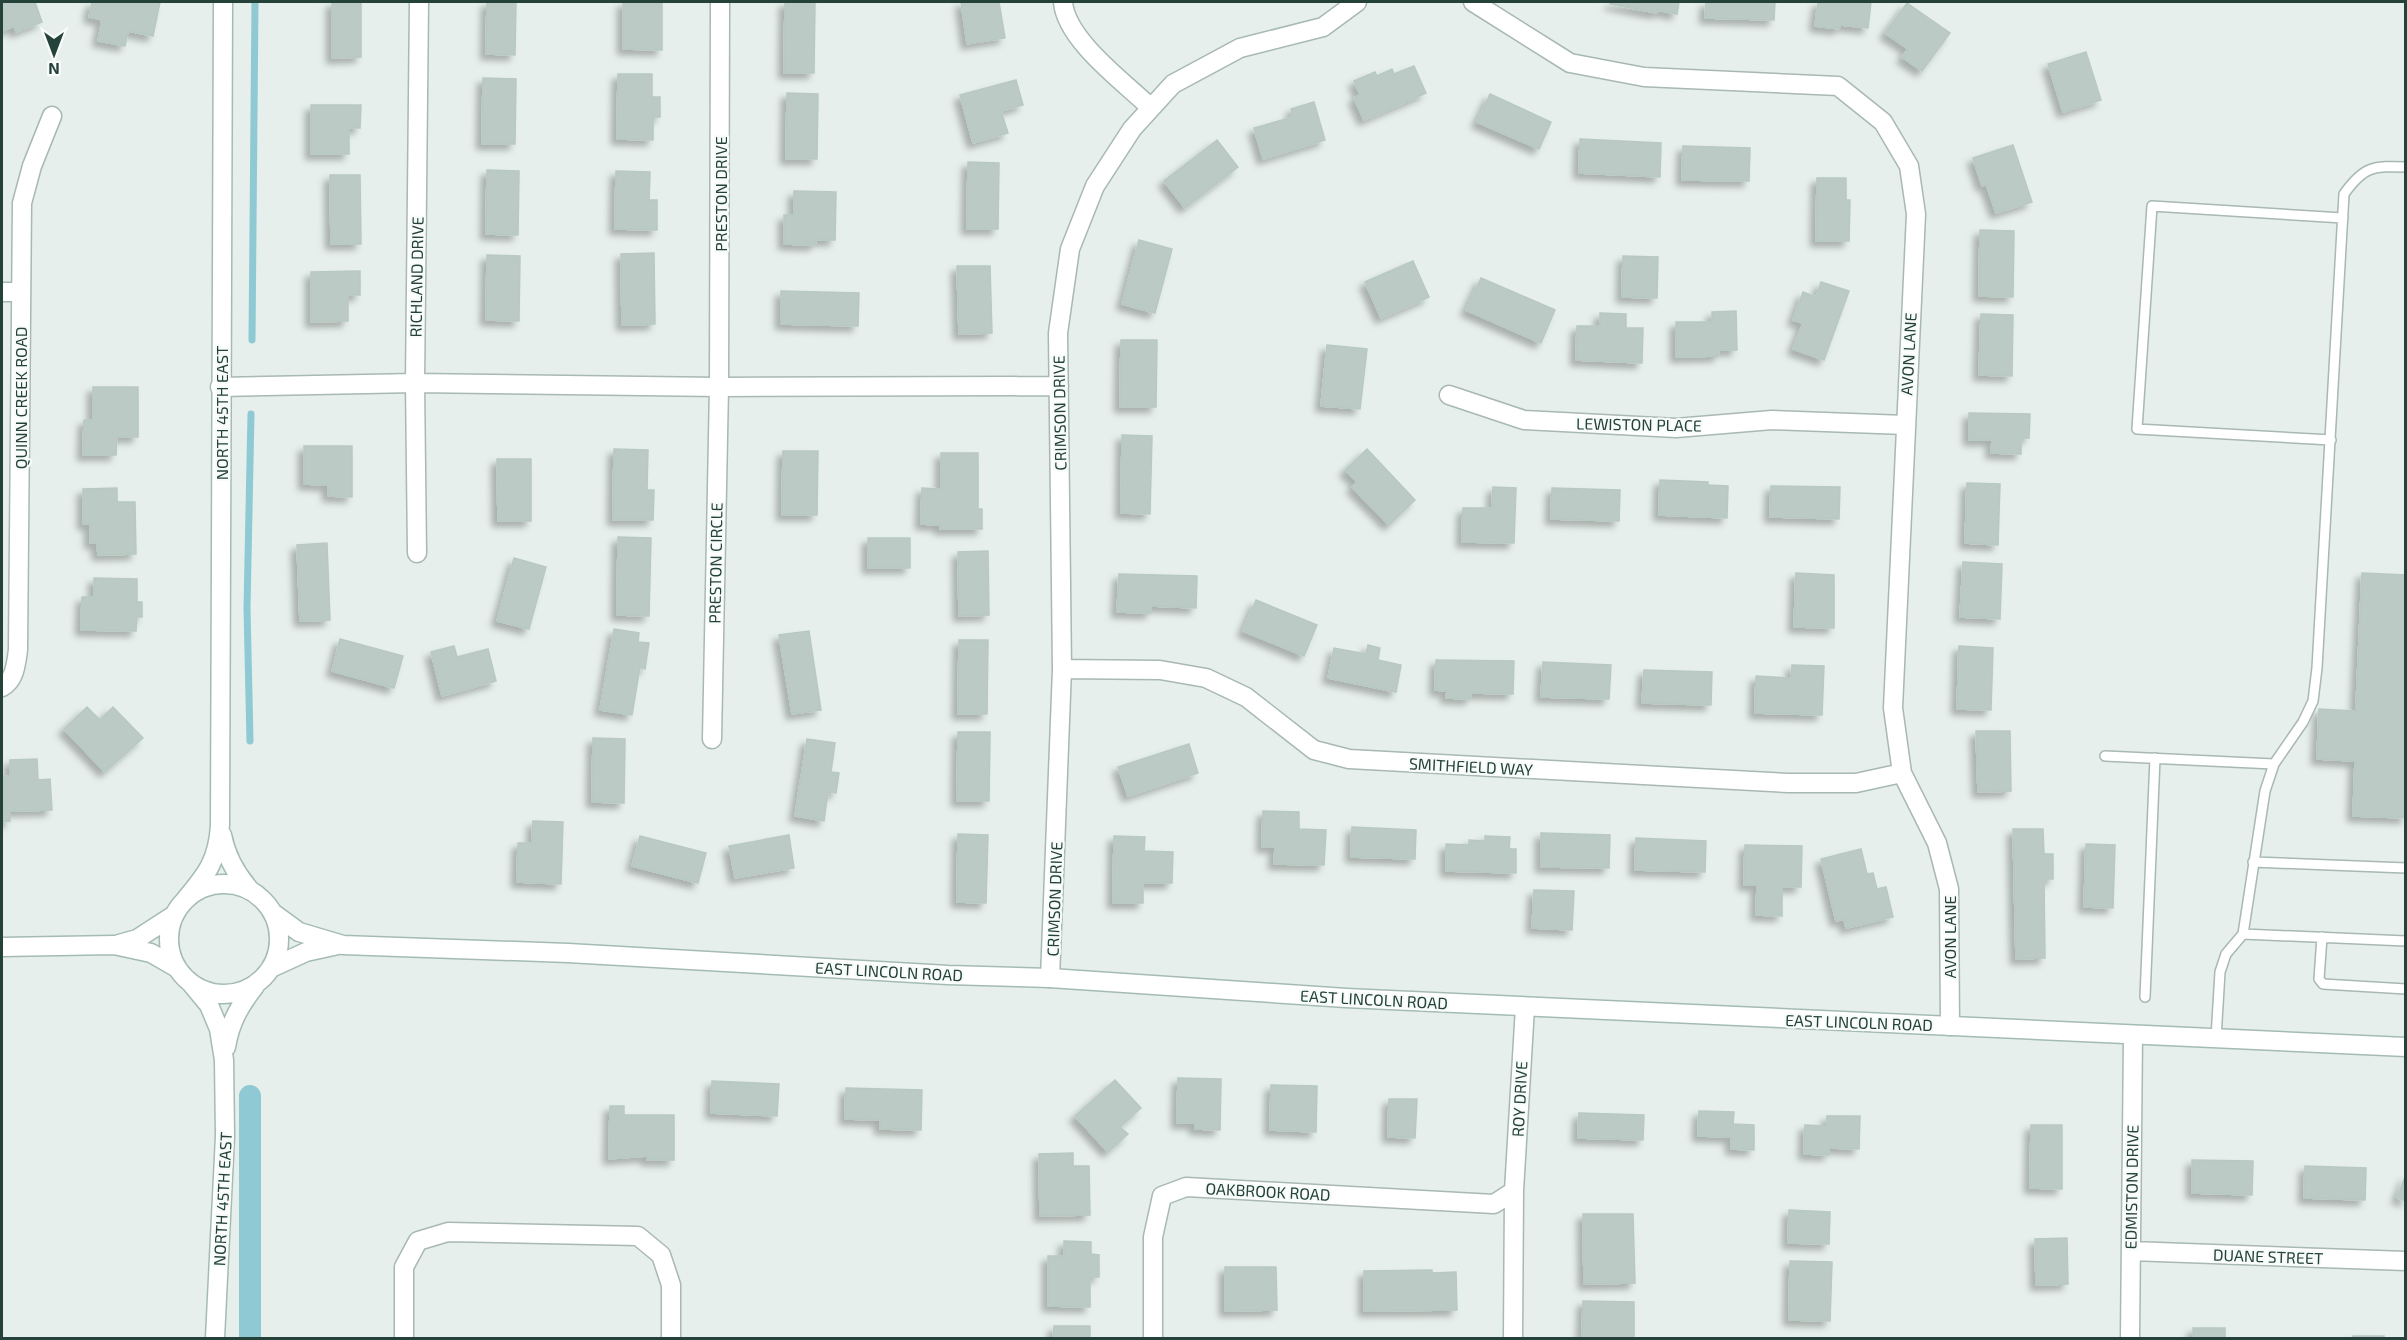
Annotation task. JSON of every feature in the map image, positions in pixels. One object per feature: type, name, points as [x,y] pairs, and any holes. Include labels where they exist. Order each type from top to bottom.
[{"type":"street","name":"NORTH 45TH EAST","points":[[185,900],[204,878],[214,861],[219,845],[220,825],[223,2]]},
{"type":"street","name":"RICHLAND DRIVE","points":[[417,553],[415,383],[419,2]]},
{"type":"street","name":"PRESTON DRIVE","points":[[719,387],[720,2]]},
{"type":"street","points":[[1063,2],[1064,14],[1080,41],[1151,108]]},
{"type":"street","name":"CRIMSON DRIVE","points":[[1050,978],[1062,669],[1059,333],[1070,249],[1095,186],[1132,129],[1173,84],[1240,48],[1323,27],[1357,2]]},
{"type":"street","name":"AVON LANE","points":[[1473,2],[1570,63],[1644,77],[1838,86],[1883,122],[1910,166],[1916,214],[1893,708],[1902,773],[1937,843],[1949,889],[1950,1026]]},
{"type":"street","name":"QUINN CREEK ROAD","points":[[5,685],[16,666],[18,650],[22,203],[32,166],[52,116]]},
{"type":"street","points":[[2,292],[20,292]]},
{"type":"street","points":[[220,387],[415,383],[719,387],[1059,386]]},
{"type":"street","name":"PRESTON CIRCLE","points":[[712,739],[719,387]]},
{"type":"street","name":"LEWISTON PLACE","points":[[1449,395],[1524,420],[1676,428],[1772,420],[1905,425]]},
{"type":"street","name":"SMITHFIELD WAY","points":[[1062,669],[1160,670],[1206,678],[1246,697],[1314,750],[1349,759],[1788,783],[1856,783],[1902,773]]},
{"type":"street","name":"NORTH 45TH EAST","points":[[220,825],[230,861],[239,877],[251,891]]},
{"type":"street","points":[[2,947],[114,945],[151,953],[177,968],[190,982],[206,991],[224,994],[242,991],[258,982],[271,969],[280,941],[273,913],[264,900],[251,891],[234,885],[217,884],[200,889],[185,900],[174,915],[169,933],[170,951],[177,968]]},
{"type":"street","name":"EAST LINCOLN ROAD","points":[[273,913],[298,932],[342,945]]},
{"type":"street","points":[[114,945],[137,939],[174,915]]},
{"type":"street","name":"EAST LINCOLN ROAD","points":[[271,969],[306,952],[342,945],[568,953],[948,975],[1050,978],[1346,998],[2406,1047]]},
{"type":"street","name":"NORTH 45TH EAST","points":[[190,982],[208,1005],[219,1029],[224,1060],[225,1136],[215,1338]]},
{"type":"street","name":"NORTH 45TH EAST","points":[[224,1060],[228,1031],[239,1006],[258,982]]},
{"type":"street","name":"ROY DRIVE","points":[[1513,1338],[1514,1191],[1525,1007]]},
{"type":"street","name":"EDMISTON DRIVE","points":[[2130,1338],[2133,1035]]},
{"type":"street","name":"OAKBROOK ROAD","points":[[1153,1338],[1153,1237],[1162,1196],[1186,1187],[1494,1204],[1514,1191]]},
{"type":"street","points":[[404,1338],[404,1267],[418,1241],[448,1232],[638,1236],[662,1255],[671,1286],[671,1338]]},
{"type":"street","name":"DUANE STREET","points":[[2131,1251],[2406,1261]]},
{"type":"lane","points":[[2216,1038],[2220,972],[2226,954],[2243,934],[2265,791],[2274,764],[2303,722],[2313,700],[2331,440],[2344,194],[2356,177],[2377,166],[2406,167]]},
{"type":"lane","points":[[2331,440],[2137,429],[2152,206],[2343,218]]},
{"type":"lane","points":[[2105,756],[2274,764]]},
{"type":"lane","points":[[2145,997],[2155,758]]},
{"type":"lane","points":[[2253,861],[2406,868]]},
{"type":"lane","points":[[2243,934],[2406,941]]},
{"type":"lane","points":[[2322,937],[2319,980],[2323,984],[2406,989]]},
{"type":"building","points":[[2,2],[35,2],[42,22],[16,32],[14,26],[2,31]]},
{"type":"building","points":[[92,2],[160,2],[153,36],[128,31],[125,46],[98,41],[102,20],[89,17]]},
{"type":"building","points":[[332,2],[361,2],[361,57],[332,58]]},
{"type":"building","points":[[487,2],[516,2],[515,55],[486,54]]},
{"type":"building","points":[[623,2],[662,2],[662,50],[623,49]]},
{"type":"building","points":[[785,2],[815,2],[814,73],[784,73]]},
{"type":"building","points":[[961,2],[999,2],[1005,38],[967,44]]},
{"type":"building","points":[[1611,2],[1679,2],[1677,14],[1657,10],[1657,13],[1610,4]]},
{"type":"building","points":[[1706,2],[1775,2],[1774,20],[1705,18]]},
{"type":"building","points":[[1818,2],[1871,2],[1868,28],[1840,25],[1839,29],[1815,26]]},
{"type":"building","points":[[1907,3],[1950,33],[1922,71],[1902,57],[1908,49],[1885,33]]},
{"type":"building","points":[[2086,52],[2101,100],[2063,112],[2048,64]]},
{"type":"building","points":[[1414,66],[1426,93],[1364,120],[1354,98],[1360,95],[1354,81],[1375,72],[1377,76],[1392,69],[1394,74]]},
{"type":"building","points":[[618,74],[652,74],[652,97],[660,97],[660,117],[653,117],[653,140],[617,139]]},
{"type":"building","points":[[483,78],[516,79],[515,144],[482,144]]},
{"type":"building","points":[[1016,80],[1023,105],[1001,111],[1008,133],[973,143],[960,95]]},
{"type":"building","points":[[787,93],[818,94],[817,159],[786,159]]},
{"type":"building","points":[[1490,94],[1551,122],[1539,149],[1477,122]]},
{"type":"building","points":[[1314,102],[1325,140],[1263,159],[1254,128],[1293,117],[1291,109]]},
{"type":"building","points":[[311,105],[361,105],[360,128],[349,128],[349,154],[311,154]]},
{"type":"building","points":[[1580,139],[1661,143],[1660,177],[1579,173]]},
{"type":"building","points":[[1217,140],[1238,167],[1185,208],[1164,181]]},
{"type":"building","points":[[2013,145],[2032,202],[1996,213],[1986,184],[1982,186],[1973,158]]},
{"type":"building","points":[[1683,146],[1750,148],[1749,181],[1682,180]]},
{"type":"building","points":[[968,162],[999,163],[998,229],[967,229]]},
{"type":"building","points":[[487,170],[519,171],[518,235],[486,234]]},
{"type":"building","points":[[616,171],[650,172],[649,200],[657,200],[657,230],[615,229]]},
{"type":"building","points":[[330,175],[360,175],[361,244],[331,244]]},
{"type":"building","points":[[1817,178],[1846,178],[1846,200],[1850,200],[1849,241],[1816,241]]},
{"type":"building","points":[[794,191],[836,192],[835,240],[816,240],[815,245],[784,244],[784,215],[794,215]]},
{"type":"building","points":[[1980,230],[2014,231],[2013,297],[1979,296]]},
{"type":"building","points":[[1139,240],[1172,249],[1155,313],[1122,304]]},
{"type":"building","points":[[654,253],[655,324],[622,325],[621,254]]},
{"type":"building","points":[[487,255],[520,256],[519,321],[486,320]]},
{"type":"building","points":[[1623,256],[1658,257],[1657,298],[1622,297]]},
{"type":"building","points":[[1413,261],[1429,297],[1381,318],[1365,282]]},
{"type":"building","points":[[957,266],[990,266],[992,333],[959,334]]},
{"type":"building","points":[[360,271],[360,295],[348,295],[348,321],[311,322],[311,272]]},
{"type":"building","points":[[1481,278],[1555,310],[1541,343],[1466,310]]},
{"type":"building","points":[[1821,282],[1849,291],[1824,360],[1793,349],[1803,323],[1793,320],[1803,292],[1816,297]]},
{"type":"building","points":[[781,291],[859,293],[858,326],[781,324]]},
{"type":"building","points":[[1736,311],[1737,350],[1719,350],[1719,356],[1676,357],[1676,322],[1712,322],[1712,312]]},
{"type":"building","points":[[1600,313],[1626,314],[1626,328],[1643,328],[1642,363],[1576,360],[1577,326],[1600,326]]},
{"type":"building","points":[[1981,314],[2013,315],[2012,376],[1979,375]]},
{"type":"building","points":[[1121,340],[1157,340],[1156,407],[1120,407]]},
{"type":"building","points":[[1327,345],[1367,349],[1360,409],[1321,406]]},
{"type":"building","points":[[93,387],[138,387],[138,437],[117,437],[116,455],[83,455],[84,420],[93,420]]},
{"type":"building","points":[[1969,413],[2030,414],[2029,438],[2021,438],[2021,454],[1991,453],[1992,440],[1969,440]]},
{"type":"building","points":[[1122,435],[1152,436],[1150,514],[1121,513]]},
{"type":"building","points":[[304,446],[352,446],[352,497],[328,496],[328,485],[304,484]]},
{"type":"building","points":[[614,449],[648,450],[647,490],[654,490],[653,520],[613,520]]},
{"type":"building","points":[[1367,449],[1415,500],[1389,525],[1352,487],[1357,482],[1345,470]]},
{"type":"building","points":[[783,451],[818,451],[817,515],[782,515]]},
{"type":"building","points":[[941,453],[978,453],[978,509],[982,509],[982,529],[940,529],[940,525],[921,524],[922,488],[941,489]]},
{"type":"building","points":[[497,459],[531,459],[531,521],[498,521]]},
{"type":"building","points":[[1660,480],[1708,482],[1708,485],[1728,486],[1727,518],[1659,515]]},
{"type":"building","points":[[1967,483],[2000,484],[1998,545],[1965,543]]},
{"type":"building","points":[[1771,486],[1840,487],[1839,519],[1770,517]]},
{"type":"building","points":[[1493,487],[1516,488],[1514,543],[1462,542],[1463,508],[1492,508]]},
{"type":"building","points":[[117,488],[117,502],[135,502],[136,554],[98,555],[97,543],[90,543],[90,524],[83,524],[83,489]]},
{"type":"building","points":[[1552,488],[1620,490],[1619,521],[1551,519]]},
{"type":"building","points":[[618,537],[651,538],[649,616],[617,615]]},
{"type":"building","points":[[868,538],[910,538],[910,568],[868,568]]},
{"type":"building","points":[[327,543],[330,620],[300,621],[297,545]]},
{"type":"building","points":[[988,551],[989,615],[959,616],[958,552]]},
{"type":"building","points":[[514,558],[546,567],[529,629],[497,621]]},
{"type":"building","points":[[1963,562],[2002,564],[2000,619],[1960,617]]},
{"type":"building","points":[[1796,573],[1834,575],[1834,628],[1794,627]]},
{"type":"building","points":[[2362,573],[2406,575],[2406,818],[2353,816],[2355,761],[2317,759],[2319,709],[2357,711]]},
{"type":"building","points":[[1119,574],[1197,576],[1196,608],[1151,606],[1151,613],[1117,612]]},
{"type":"building","points":[[94,578],[137,579],[137,602],[142,602],[142,617],[137,617],[136,631],[81,630],[82,597],[94,597]]},
{"type":"building","points":[[1256,600],[1317,625],[1304,656],[1243,631]]},
{"type":"building","points":[[614,629],[639,633],[638,642],[649,643],[645,669],[640,667],[632,715],[600,710]]},
{"type":"building","points":[[809,631],[821,710],[792,714],[779,635]]},
{"type":"building","points":[[340,639],[403,656],[394,688],[332,671]]},
{"type":"building","points":[[959,640],[988,640],[987,714],[958,714]]},
{"type":"building","points":[[1368,645],[1380,648],[1378,660],[1401,665],[1396,692],[1328,678],[1334,648],[1366,654]]},
{"type":"building","points":[[454,646],[457,657],[488,649],[496,681],[442,696],[431,652]]},
{"type":"building","points":[[1959,646],[1993,648],[1991,710],[1957,709]]},
{"type":"building","points":[[1436,660],[1514,661],[1513,694],[1471,693],[1471,699],[1446,698],[1447,691],[1435,690]]},
{"type":"building","points":[[1543,662],[1611,665],[1609,699],[1541,697]]},
{"type":"building","points":[[1792,665],[1824,666],[1822,715],[1755,713],[1756,676],[1791,678]]},
{"type":"building","points":[[1644,670],[1712,672],[1711,705],[1642,703]]},
{"type":"building","points":[[87,707],[100,720],[113,707],[143,738],[105,772],[64,729]]},
{"type":"building","points":[[1976,731],[2010,731],[2011,791],[1978,792]]},
{"type":"building","points":[[958,732],[990,732],[989,801],[957,801]]},
{"type":"building","points":[[593,738],[625,739],[624,803],[592,802]]},
{"type":"building","points":[[807,739],[835,743],[831,772],[839,773],[836,793],[828,792],[824,821],[795,816]]},
{"type":"building","points":[[1189,744],[1198,773],[1128,796],[1118,767]]},
{"type":"building","points":[[37,759],[38,780],[50,779],[52,810],[10,811],[10,821],[2,822],[2,776],[10,776],[10,760]]},
{"type":"building","points":[[1263,811],[1299,812],[1299,829],[1326,830],[1324,865],[1274,864],[1275,847],[1262,847]]},
{"type":"building","points":[[533,821],[563,822],[561,884],[517,882],[518,843],[532,843]]},
{"type":"building","points":[[1352,827],[1416,830],[1415,859],[1351,857]]},
{"type":"building","points":[[2013,829],[2043,829],[2044,854],[2053,854],[2053,879],[2044,879],[2045,958],[2016,959]]},
{"type":"building","points":[[1541,833],[1610,835],[1609,868],[1541,867]]},
{"type":"building","points":[[958,834],[988,835],[986,903],[957,902]]},
{"type":"building","points":[[789,835],[794,868],[735,878],[729,846]]},
{"type":"building","points":[[640,836],[706,853],[698,883],[632,866]]},
{"type":"building","points":[[1114,836],[1145,837],[1144,851],[1173,852],[1172,883],[1143,883],[1143,903],[1113,903]]},
{"type":"building","points":[[1485,836],[1510,837],[1509,849],[1516,849],[1516,873],[1446,871],[1446,844],[1469,845],[1469,840],[1485,841]]},
{"type":"building","points":[[1636,838],[1706,841],[1705,872],[1635,870]]},
{"type":"building","points":[[2086,844],[2115,845],[2113,908],[2084,907]]},
{"type":"building","points":[[1745,845],[1802,846],[1801,887],[1782,887],[1782,916],[1756,915],[1757,885],[1744,885]]},
{"type":"building","points":[[1861,849],[1867,874],[1873,873],[1877,889],[1886,887],[1893,917],[1846,928],[1844,919],[1836,921],[1821,859]]},
{"type":"building","points":[[1534,890],[1574,891],[1572,930],[1532,928]]},
{"type":"building","points":[[1178,1078],[1221,1079],[1220,1130],[1195,1129],[1195,1123],[1177,1123]]},
{"type":"building","points":[[1115,1080],[1141,1108],[1120,1127],[1128,1134],[1108,1152],[1075,1116]]},
{"type":"building","points":[[712,1081],[779,1084],[777,1116],[711,1113]]},
{"type":"building","points":[[1271,1085],[1317,1086],[1316,1132],[1270,1130]]},
{"type":"building","points":[[846,1088],[922,1090],[921,1130],[880,1129],[880,1120],[845,1119]]},
{"type":"building","points":[[1389,1099],[1417,1099],[1415,1138],[1388,1137]]},
{"type":"building","points":[[610,1106],[624,1106],[624,1115],[674,1115],[674,1160],[647,1160],[647,1156],[609,1159]]},
{"type":"building","points":[[1699,1111],[1734,1112],[1733,1124],[1754,1125],[1754,1150],[1731,1149],[1731,1137],[1698,1136]]},
{"type":"building","points":[[1579,1113],[1644,1115],[1643,1140],[1578,1138]]},
{"type":"building","points":[[1827,1116],[1860,1116],[1859,1149],[1829,1148],[1829,1155],[1804,1154],[1805,1125],[1827,1126]]},
{"type":"building","points":[[2031,1125],[2062,1125],[2062,1189],[2030,1188]]},
{"type":"building","points":[[1073,1153],[1073,1166],[1089,1166],[1090,1215],[1040,1216],[1039,1154]]},
{"type":"building","points":[[2192,1160],[2253,1161],[2252,1195],[2192,1193]]},
{"type":"building","points":[[2305,1166],[2366,1168],[2365,1200],[2304,1198]]},
{"type":"building","points":[[2406,1174],[2406,1201],[2397,1198]]},
{"type":"building","points":[[1789,1210],[1830,1212],[1829,1244],[1788,1243]]},
{"type":"building","points":[[1583,1214],[1633,1214],[1635,1283],[1584,1284]]},
{"type":"building","points":[[2067,1238],[2068,1284],[2036,1285],[2035,1239]]},
{"type":"building","points":[[1064,1241],[1091,1242],[1091,1254],[1099,1255],[1099,1277],[1090,1277],[1090,1307],[1048,1306],[1048,1256],[1064,1256]]},
{"type":"building","points":[[1790,1261],[1832,1262],[1830,1321],[1789,1320]]},
{"type":"building","points":[[1225,1267],[1276,1267],[1277,1310],[1225,1311]]},
{"type":"building","points":[[1432,1270],[1432,1273],[1456,1272],[1457,1310],[1364,1311],[1364,1271]]},
{"type":"building","points":[[1583,1301],[1634,1302],[1634,1338],[1582,1338]]},
{"type":"building","points":[[1054,1326],[1090,1326],[1090,1338],[1053,1338]]},
{"type":"building","points":[[2193,1328],[2225,1328],[2225,1338],[2193,1338]]},
{"type":"building","points":[[2353,1336],[2384,1336],[2384,1338],[2352,1338]]},
{"type":"waterway","points":[[252,340],[255,2]]},
{"type":"waterway","points":[[250,741],[247,608],[251,414]]},
{"type":"waterway","points":[[250,1096],[250,1338]]}]
